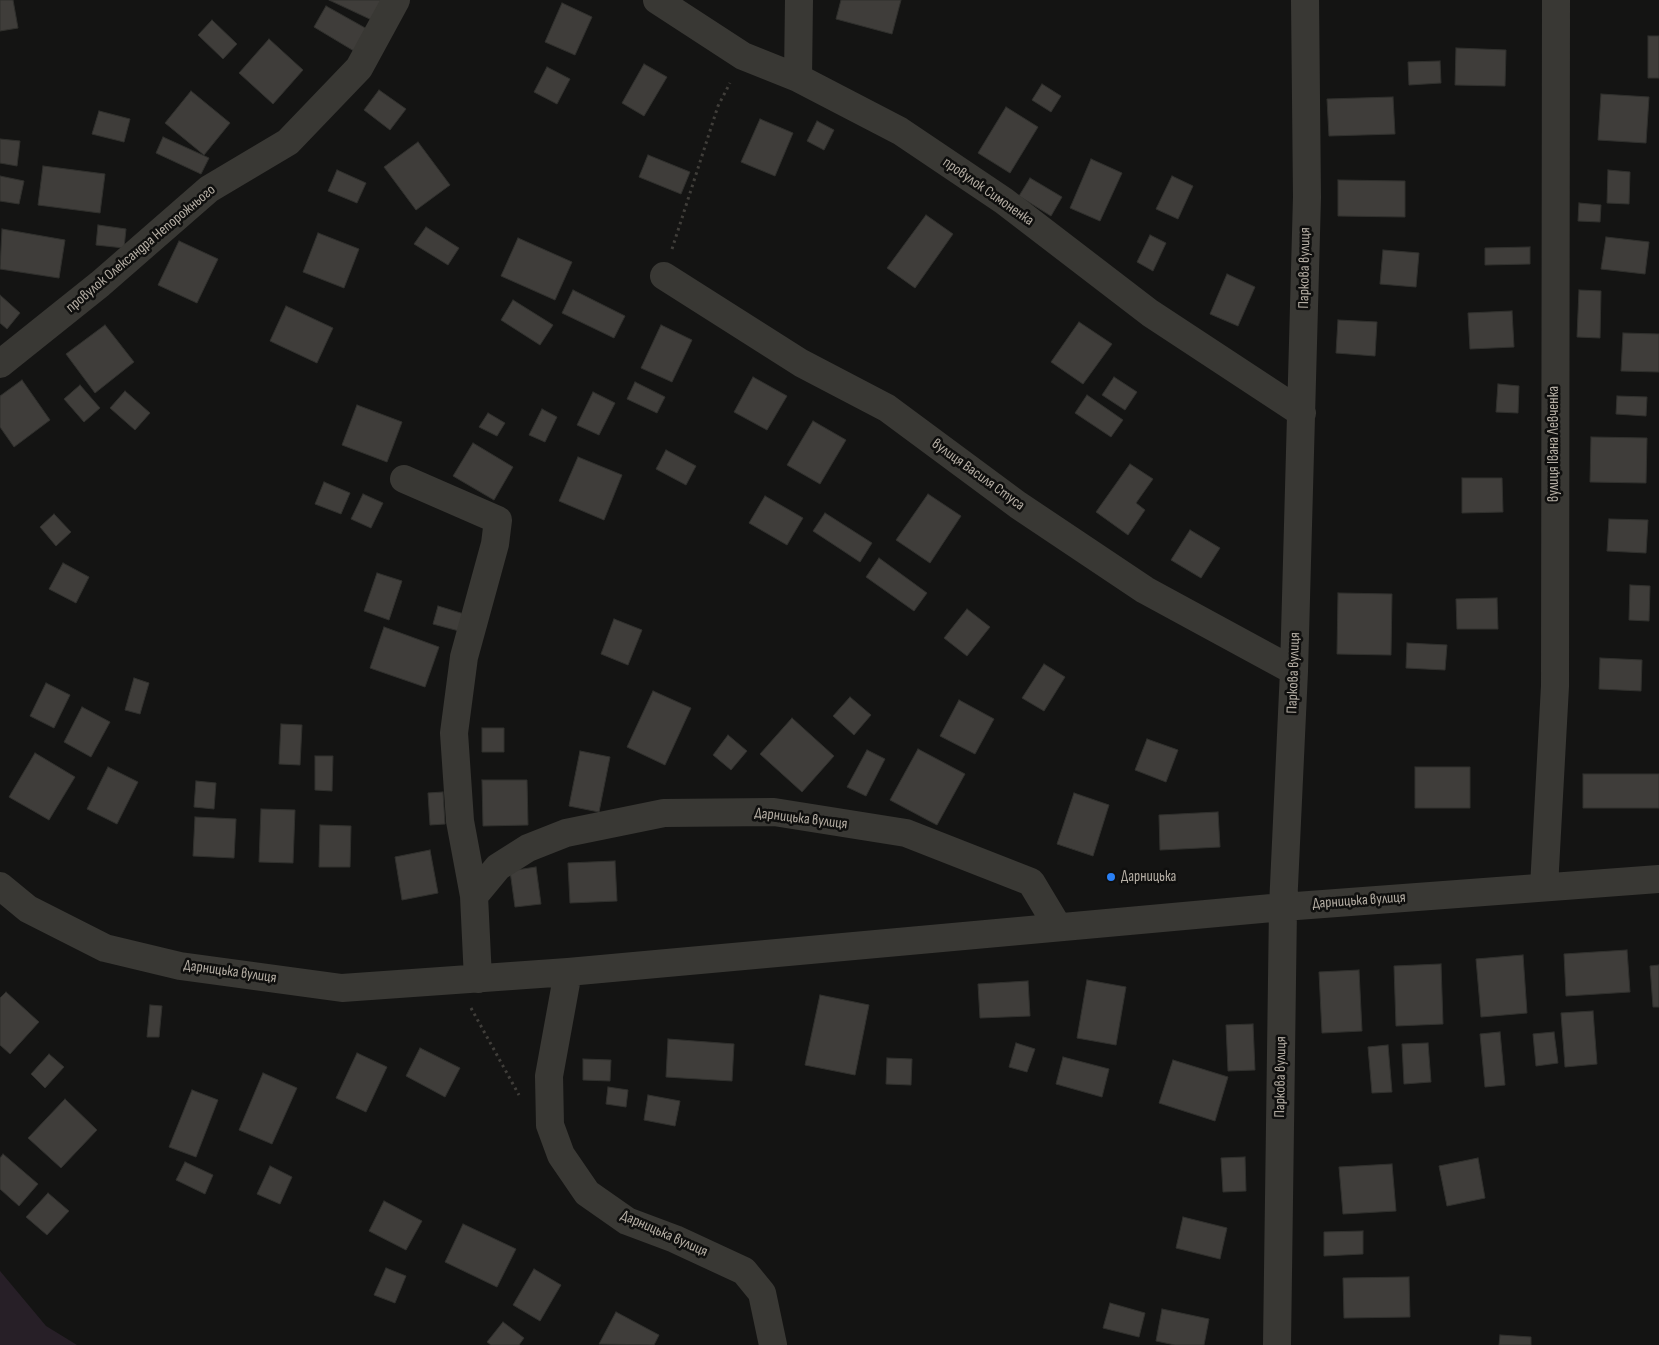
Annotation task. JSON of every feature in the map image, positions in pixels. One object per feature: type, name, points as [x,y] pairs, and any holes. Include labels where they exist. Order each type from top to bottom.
[{"type":"street","name":"провулок Олександра Непорожнього","points":[[0,364],[100,284],[209,189],[288,142],[358,68],[396,0]]},
{"type":"street","name":"провулок Симоненка","points":[[657,0],[743,56],[798,78],[900,131],[1004,202],[1150,313],[1302,413]]},
{"type":"street","points":[[798,78],[799,0]]},
{"type":"street","name":"Паркова вулиця","points":[[1277,1345],[1283,907],[1294,671],[1307,197],[1305,0]]},
{"type":"street","name":"вулиця Івана Левченка","points":[[1544,887],[1555,686],[1556,0]]},
{"type":"street","name":"вулиця Василя Стуса","points":[[664,276],[801,363],[887,408],[1018,505],[1145,590],[1294,671]]},
{"type":"street","points":[[404,480],[498,520],[495,544],[464,657],[454,733],[460,821],[474,896],[465,980]]},
{"type":"street","name":"Дарницька вулиця","points":[[474,896],[498,867],[528,848],[566,833],[664,813],[774,812],[906,833],[1031,882],[1058,927]]},
{"type":"street","name":"Дарницька вулиця","points":[[0,886],[28,910],[105,948],[180,966],[342,988],[568,972],[1283,907],[1659,879]]},
{"type":"street","name":"Дарницька вулиця","points":[[568,972],[549,1076],[550,1125],[561,1156],[587,1194],[627,1221],[675,1239],[744,1271],[762,1293],[773,1345]]},
{"type":"path","points":[[664,276],[718,106],[743,56]]},
{"type":"path","points":[[465,980],[478,1019],[520,1098]]},
{"type":"shaded area","points":[[0,1271],[46,1326],[77,1345],[0,1345]]},
{"type":"building","points":[[0,0],[13,0],[18,28],[0,31]]},
{"type":"building","points":[[329,0],[381,0],[374,21]]},
{"type":"building","points":[[841,0],[901,0],[892,34],[836,19]]},
{"type":"building","points":[[562,3],[592,17],[575,55],[545,42]]},
{"type":"building","points":[[326,6],[367,29],[354,51],[314,27]]},
{"type":"building","points":[[212,20],[237,44],[223,59],[198,35]]},
{"type":"building","points":[[1648,36],[1659,36],[1659,78],[1648,78]]},
{"type":"building","points":[[269,39],[303,70],[273,104],[239,73]]},
{"type":"building","points":[[1456,48],[1506,50],[1505,86],[1455,85]]},
{"type":"building","points":[[1440,61],[1441,83],[1409,85],[1408,62]]},
{"type":"building","points":[[644,64],[667,77],[644,116],[622,103]]},
{"type":"building","points":[[547,67],[570,79],[557,104],[534,92]]},
{"type":"building","points":[[1042,84],[1061,96],[1051,112],[1032,100]]},
{"type":"building","points":[[379,90],[406,109],[390,130],[364,110]]},
{"type":"building","points":[[191,91],[230,123],[204,155],[165,123]]},
{"type":"building","points":[[1601,94],[1649,97],[1646,143],[1598,140]]},
{"type":"building","points":[[1393,97],[1395,134],[1329,136],[1327,99]]},
{"type":"building","points":[[1006,107],[1038,127],[1010,173],[978,153]]},
{"type":"building","points":[[99,111],[130,119],[124,142],[92,134]]},
{"type":"building","points":[[760,119],[793,133],[775,176],[741,162]]},
{"type":"building","points":[[817,121],[834,130],[824,150],[807,141]]},
{"type":"building","points":[[163,137],[209,158],[201,174],[156,153]]},
{"type":"building","points":[[0,139],[20,141],[17,166],[0,163]]},
{"type":"building","points":[[418,142],[450,185],[416,210],[384,167]]},
{"type":"building","points":[[648,155],[690,172],[681,194],[639,177]]},
{"type":"building","points":[[1091,159],[1122,173],[1100,221],[1070,208]]},
{"type":"building","points":[[43,166],[105,174],[100,213],[38,205]]},
{"type":"building","points":[[337,170],[366,183],[357,203],[328,191]]},
{"type":"building","points":[[1608,170],[1630,172],[1629,204],[1607,203]]},
{"type":"building","points":[[0,176],[24,181],[19,204],[0,201]]},
{"type":"building","points":[[1172,176],[1193,186],[1178,219],[1156,209]]},
{"type":"building","points":[[1030,178],[1062,197],[1051,216],[1019,196]]},
{"type":"building","points":[[1338,180],[1405,181],[1405,217],[1338,216]]},
{"type":"building","points":[[1579,203],[1601,205],[1600,222],[1578,221]]},
{"type":"building","points":[[926,215],[953,234],[915,288],[887,268]]},
{"type":"building","points":[[98,225],[126,229],[124,248],[96,245]]},
{"type":"building","points":[[426,227],[459,248],[448,265],[414,244]]},
{"type":"building","points":[[2,229],[65,240],[59,278],[0,269]]},
{"type":"building","points":[[318,233],[359,249],[344,288],[303,272]]},
{"type":"building","points":[[1150,235],[1166,243],[1153,271],[1137,262]]},
{"type":"building","points":[[1606,237],[1649,242],[1645,274],[1601,269]]},
{"type":"building","points":[[518,238],[572,262],[555,300],[501,276]]},
{"type":"building","points":[[179,241],[218,259],[197,303],[158,285]]},
{"type":"building","points":[[1530,247],[1530,264],[1485,265],[1485,248]]},
{"type":"building","points":[[1383,250],[1419,253],[1416,287],[1380,284]]},
{"type":"building","points":[[1227,274],[1255,287],[1238,326],[1210,314]]},
{"type":"building","points":[[573,290],[625,316],[614,338],[562,313]]},
{"type":"building","points":[[1579,290],[1601,291],[1600,338],[1577,337]]},
{"type":"building","points":[[0,295],[20,313],[7,329],[0,323]]},
{"type":"building","points":[[513,300],[553,325],[540,345],[501,320]]},
{"type":"building","points":[[286,306],[333,328],[317,363],[270,341]]},
{"type":"building","points":[[1512,311],[1514,347],[1470,349],[1468,313]]},
{"type":"building","points":[[1338,320],[1377,322],[1375,356],[1336,353]]},
{"type":"building","points":[[1079,322],[1112,344],[1083,384],[1051,362]]},
{"type":"building","points":[[105,325],[134,362],[95,393],[66,354]]},
{"type":"building","points":[[661,325],[692,340],[672,382],[641,368]]},
{"type":"building","points":[[1623,333],[1659,334],[1659,372],[1621,371]]},
{"type":"building","points":[[753,377],[787,396],[767,430],[734,412]]},
{"type":"building","points":[[1114,377],[1137,392],[1125,410],[1102,395]]},
{"type":"building","points":[[22,380],[50,420],[14,447],[0,427],[0,396]]},
{"type":"building","points":[[635,382],[665,397],[657,413],[627,399]]},
{"type":"building","points":[[1498,384],[1519,386],[1518,413],[1496,412]]},
{"type":"building","points":[[80,385],[100,408],[84,422],[64,399]]},
{"type":"building","points":[[125,391],[150,413],[135,430],[110,408]]},
{"type":"building","points":[[593,392],[615,403],[599,435],[577,425]]},
{"type":"building","points":[[1087,395],[1123,420],[1111,437],[1075,413]]},
{"type":"building","points":[[1617,396],[1647,397],[1646,416],[1616,414]]},
{"type":"building","points":[[357,405],[402,422],[387,462],[342,445]]},
{"type":"building","points":[[542,409],[557,417],[545,442],[529,435]]},
{"type":"building","points":[[488,413],[505,423],[497,436],[479,427]]},
{"type":"building","points":[[813,421],[846,440],[820,484],[787,465]]},
{"type":"building","points":[[1591,437],[1647,438],[1646,483],[1590,482]]},
{"type":"building","points":[[473,443],[513,467],[494,500],[453,476]]},
{"type":"building","points":[[666,450],[696,466],[686,485],[656,469]]},
{"type":"building","points":[[578,457],[622,475],[604,520],[559,501]]},
{"type":"building","points":[[1130,464],[1153,479],[1136,503],[1145,510],[1128,535],[1096,512]]},
{"type":"building","points":[[1462,478],[1502,478],[1503,512],[1462,513]]},
{"type":"building","points":[[324,482],[350,493],[341,514],[315,504]]},
{"type":"building","points":[[363,494],[383,503],[371,528],[351,519]]},
{"type":"building","points":[[928,494],[961,516],[930,563],[896,540]]},
{"type":"building","points":[[765,496],[803,518],[787,545],[749,523]]},
{"type":"building","points":[[825,513],[872,543],[860,562],[813,531]]},
{"type":"building","points":[[54,514],[71,532],[56,546],[40,527]]},
{"type":"building","points":[[1609,519],[1648,520],[1646,553],[1607,551]]},
{"type":"building","points":[[1190,530],[1220,548],[1201,578],[1171,560]]},
{"type":"building","points":[[879,558],[927,593],[914,611],[866,577]]},
{"type":"building","points":[[63,563],[89,577],[76,603],[49,589]]},
{"type":"building","points":[[377,573],[402,581],[389,620],[364,611]]},
{"type":"building","points":[[1630,585],[1650,586],[1649,621],[1629,620]]},
{"type":"building","points":[[1338,593],[1392,594],[1391,655],[1337,654]]},
{"type":"building","points":[[1497,598],[1498,629],[1457,629],[1456,599]]},
{"type":"building","points":[[438,606],[464,614],[459,631],[433,624]]},
{"type":"building","points":[[967,609],[990,627],[967,656],[944,638]]},
{"type":"building","points":[[614,619],[642,630],[628,665],[601,654]]},
{"type":"building","points":[[384,627],[439,647],[425,687],[370,668]]},
{"type":"building","points":[[1407,643],[1447,645],[1445,670],[1406,668]]},
{"type":"building","points":[[1600,658],[1642,660],[1641,691],[1599,689]]},
{"type":"building","points":[[1044,664],[1065,677],[1044,711],[1022,698]]},
{"type":"building","points":[[134,678],[149,683],[140,714],[125,710]]},
{"type":"building","points":[[46,683],[70,695],[54,728],[30,716]]},
{"type":"building","points":[[653,691],[691,708],[665,765],[627,747]]},
{"type":"building","points":[[850,697],[871,715],[854,735],[833,716]]},
{"type":"building","points":[[959,700],[994,719],[975,754],[940,736]]},
{"type":"building","points":[[82,707],[110,722],[91,757],[64,742]]},
{"type":"building","points":[[792,718],[834,756],[802,792],[760,754]]},
{"type":"building","points":[[281,724],[302,725],[300,765],[279,764]]},
{"type":"building","points":[[482,728],[504,728],[504,752],[482,752]]},
{"type":"building","points":[[728,735],[747,751],[731,770],[713,755]]},
{"type":"building","points":[[1147,739],[1178,750],[1166,782],[1135,770]]},
{"type":"building","points":[[918,749],[965,774],[937,825],[890,800]]},
{"type":"building","points":[[867,750],[885,759],[866,796],[847,787]]},
{"type":"building","points":[[580,751],[610,757],[599,812],[569,806]]},
{"type":"building","points":[[35,753],[75,777],[49,820],[9,797]]},
{"type":"building","points":[[315,756],[333,756],[332,791],[315,790]]},
{"type":"building","points":[[108,767],[138,782],[117,824],[87,809]]},
{"type":"building","points":[[1415,767],[1470,767],[1470,808],[1415,808]]},
{"type":"building","points":[[1583,774],[1659,774],[1659,808],[1583,808]]},
{"type":"building","points":[[482,780],[527,780],[528,825],[483,826]]},
{"type":"building","points":[[196,781],[216,783],[214,809],[194,807]]},
{"type":"building","points":[[443,792],[445,824],[430,825],[428,793]]},
{"type":"building","points":[[1074,793],[1109,805],[1093,856],[1057,844]]},
{"type":"building","points":[[261,809],[295,810],[293,863],[259,862]]},
{"type":"building","points":[[1218,812],[1220,847],[1160,850],[1159,815]]},
{"type":"building","points":[[195,817],[236,819],[234,858],[193,856]]},
{"type":"building","points":[[320,825],[351,826],[350,867],[319,867]]},
{"type":"building","points":[[430,850],[438,893],[402,900],[395,857]]},
{"type":"building","points":[[615,861],[617,901],[570,903],[568,863]]},
{"type":"building","points":[[536,867],[541,904],[515,907],[510,871]]},
{"type":"building","points":[[1627,950],[1630,992],[1566,996],[1564,954]]},
{"type":"building","points":[[1523,955],[1527,1013],[1481,1017],[1476,959]]},
{"type":"building","points":[[1441,964],[1443,1024],[1396,1026],[1394,966]]},
{"type":"building","points":[[1659,965],[1659,1007],[1653,1007],[1650,966]]},
{"type":"building","points":[[1359,970],[1362,1031],[1322,1033],[1319,972]]},
{"type":"building","points":[[1087,980],[1126,987],[1116,1045],[1077,1038]]},
{"type":"building","points":[[1028,981],[1030,1016],[980,1018],[978,984]]},
{"type":"building","points":[[6,992],[39,1022],[10,1054],[0,1045],[0,998]]},
{"type":"building","points":[[820,995],[869,1005],[855,1075],[805,1065]]},
{"type":"building","points":[[150,1005],[162,1006],[159,1037],[147,1037]]},
{"type":"building","points":[[1593,1011],[1597,1064],[1565,1067],[1561,1013]]},
{"type":"building","points":[[1253,1024],[1255,1070],[1228,1071],[1226,1025]]},
{"type":"building","points":[[1500,1032],[1505,1085],[1485,1087],[1480,1034]]},
{"type":"building","points":[[1554,1032],[1558,1063],[1536,1066],[1533,1034]]},
{"type":"building","points":[[668,1039],[734,1044],[732,1081],[666,1077]]},
{"type":"building","points":[[1016,1043],[1035,1049],[1027,1072],[1009,1067]]},
{"type":"building","points":[[1428,1043],[1431,1082],[1404,1084],[1402,1044]]},
{"type":"building","points":[[1388,1045],[1392,1092],[1372,1093],[1368,1047]]},
{"type":"building","points":[[420,1048],[460,1068],[445,1097],[406,1076]]},
{"type":"building","points":[[357,1053],[387,1067],[366,1112],[336,1098]]},
{"type":"building","points":[[49,1054],[64,1067],[45,1088],[31,1074]]},
{"type":"building","points":[[1063,1057],[1109,1069],[1102,1097],[1056,1084]]},
{"type":"building","points":[[887,1058],[912,1059],[911,1085],[886,1084]]},
{"type":"building","points":[[583,1059],[611,1060],[610,1081],[583,1080]]},
{"type":"building","points":[[1173,1060],[1228,1077],[1215,1121],[1159,1103]]},
{"type":"building","points":[[263,1073],[297,1088],[272,1144],[239,1130]]},
{"type":"building","points":[[608,1087],[628,1090],[626,1107],[606,1104]]},
{"type":"building","points":[[192,1090],[218,1100],[196,1157],[169,1147]]},
{"type":"building","points":[[648,1095],[680,1101],[675,1126],[644,1120]]},
{"type":"building","points":[[65,1099],[97,1130],[61,1168],[28,1138]]},
{"type":"building","points":[[3,1154],[38,1184],[19,1206],[0,1189],[0,1158]]},
{"type":"building","points":[[1245,1157],[1246,1191],[1223,1192],[1221,1158]]},
{"type":"building","points":[[1478,1158],[1485,1198],[1447,1206],[1439,1166]]},
{"type":"building","points":[[185,1162],[213,1175],[205,1194],[176,1180]]},
{"type":"building","points":[[1392,1164],[1396,1211],[1343,1214],[1339,1167]]},
{"type":"building","points":[[270,1166],[292,1177],[280,1204],[257,1194]]},
{"type":"building","points":[[48,1193],[69,1211],[47,1235],[26,1217]]},
{"type":"building","points":[[384,1201],[422,1221],[406,1250],[369,1231]]},
{"type":"building","points":[[1183,1217],[1227,1228],[1220,1259],[1176,1248]]},
{"type":"building","points":[[463,1224],[516,1249],[497,1287],[445,1262]]},
{"type":"building","points":[[1363,1231],[1363,1254],[1324,1256],[1324,1232]]},
{"type":"building","points":[[386,1268],[406,1276],[395,1303],[374,1295]]},
{"type":"building","points":[[534,1269],[561,1285],[540,1321],[513,1305]]},
{"type":"building","points":[[1409,1277],[1410,1317],[1344,1318],[1343,1278]]},
{"type":"building","points":[[1110,1303],[1145,1313],[1139,1337],[1103,1328]]},
{"type":"building","points":[[1162,1309],[1209,1319],[1204,1345],[1175,1345],[1156,1341]]},
{"type":"building","points":[[616,1312],[659,1335],[654,1345],[599,1344]]},
{"type":"building","points":[[503,1322],[524,1338],[519,1345],[491,1345],[487,1342]]},
{"type":"building","points":[[1500,1335],[1531,1337],[1531,1345],[1499,1345]]},
{"type":"place","name":"Дарницька","points":[[1111,877]]}]
